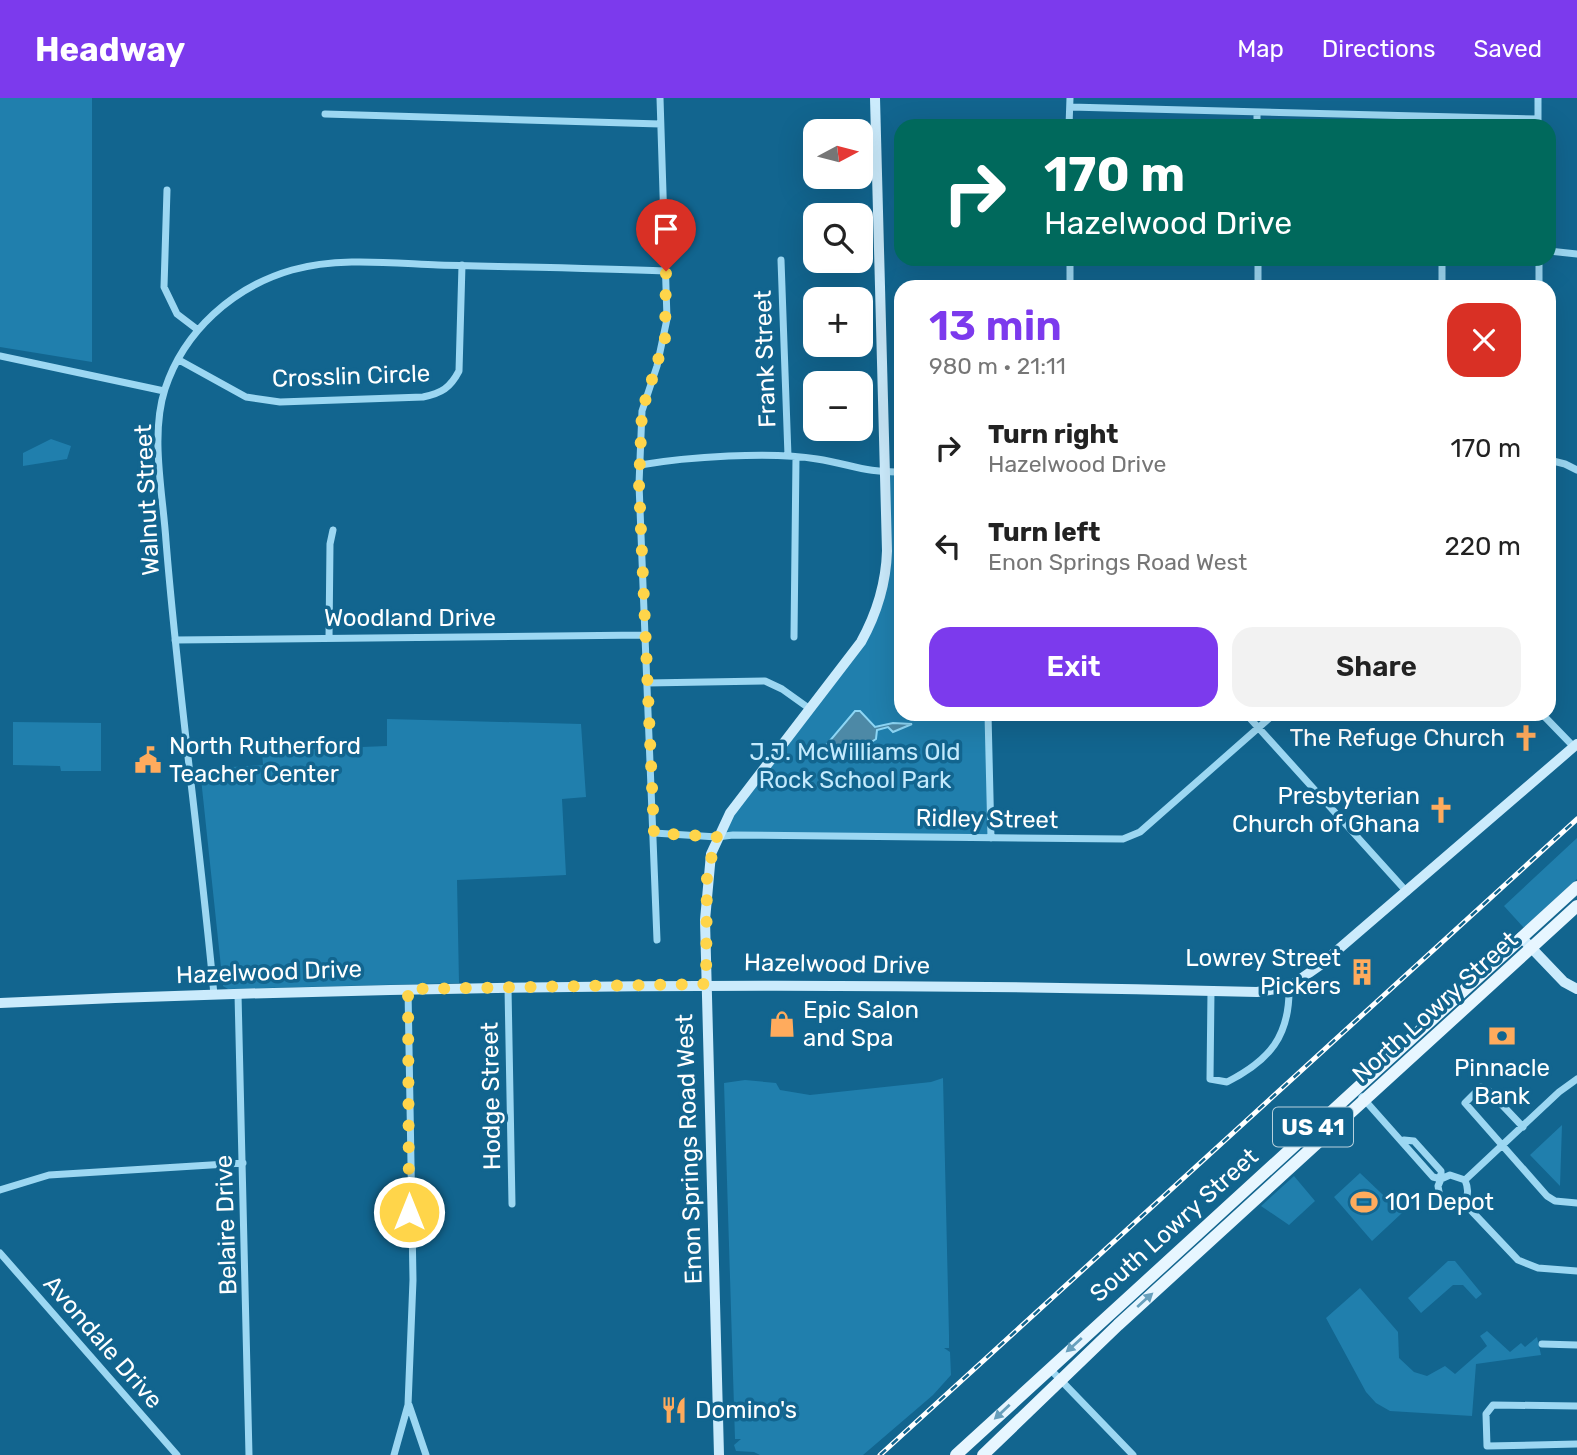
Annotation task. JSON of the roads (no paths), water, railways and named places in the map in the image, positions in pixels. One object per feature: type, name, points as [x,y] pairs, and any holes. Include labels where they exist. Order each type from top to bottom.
[{"type":"main road","name":"South Lowry Street","points":[[956,1455],[1577,887]]},
{"type":"main road","name":"North Lowry Street","points":[[983,1455],[1364,1100],[1577,906]]},
{"type":"street","points":[[657,940],[640,465],[642,411],[665,338],[666,271],[660,98]]},
{"type":"street","name":"Enon Springs Road West","points":[[719,1455],[706,984],[707,874],[717,837],[730,813],[861,642],[878,606],[887,565],[875,98]]},
{"type":"street","points":[[1069,119],[1070,98]]},
{"type":"street","points":[[1538,98],[1538,119]]},
{"type":"street","points":[[1069,107],[1380,119]]},
{"type":"street","points":[[1257,113],[1257,119]]},
{"type":"street","points":[[325,114],[660,124]]},
{"type":"street","points":[[167,190],[164,286],[177,314],[198,330]]},
{"type":"street","points":[[1556,252],[1577,254]]},
{"type":"street","name":"Frank Street","points":[[781,260],[792,457],[794,637]]},
{"type":"street","name":"Walnut Street","points":[[214,995],[175,640],[159,432],[164,390],[179,360],[198,330],[222,305],[245,289],[293,269],[358,262],[666,271]]},
{"type":"street","name":"Crosslin Circle","points":[[179,360],[246,397],[268,400],[424,397],[441,393],[451,386],[459,371],[462,265]]},
{"type":"street","points":[[0,356],[164,390]]},
{"type":"street","points":[[640,465],[673,459],[792,457],[818,459],[861,471],[894,472]]},
{"type":"street","points":[[1556,462],[1577,470]]},
{"type":"street","points":[[329,638],[330,544],[333,530]]},
{"type":"street","name":"Woodland Drive","points":[[175,640],[645,635]]},
{"type":"street","points":[[647,682],[765,681],[782,689],[810,709]]},
{"type":"street","points":[[988,721],[991,838]]},
{"type":"street","points":[[1252,721],[1407,892]]},
{"type":"street","name":"Ridley Street","points":[[654,833],[717,837],[733,835],[1106,840],[1131,836],[1177,801],[1267,721]]},
{"type":"street","points":[[1211,991],[1210,1079],[1227,1082],[1250,1068],[1283,1035],[1290,1010],[1289,987],[1407,892],[1575,746],[1549,721]]},
{"type":"street","points":[[1521,937],[1564,982],[1577,989]]},
{"type":"street","name":"Hazelwood Drive","points":[[0,1003],[408,989],[706,984],[1256,992],[1289,987]]},
{"type":"street","name":"Hodge Street","points":[[508,988],[512,1204]]},
{"type":"street","points":[[394,1455],[408,1405],[412,1280],[408,989]]},
{"type":"street","name":"Belaire Drive","points":[[238,994],[250,1455]]},
{"type":"street","points":[[1465,1180],[1559,1091],[1577,1079]]},
{"type":"street","points":[[1523,1127],[1488,1089],[1481,1087],[1465,1103],[1547,1196],[1555,1201],[1577,1203]]},
{"type":"street","points":[[1354,1089],[1404,1140],[1407,1149],[1433,1177],[1450,1175],[1465,1180]]},
{"type":"street","points":[[0,1191],[50,1175],[243,1163]]},
{"type":"street","points":[[1440,1178],[1438,1186],[1441,1203],[1456,1207],[1464,1203],[1468,1194],[1465,1180]]},
{"type":"street","points":[[1464,1203],[1518,1260],[1538,1268],[1577,1270]]},
{"type":"street","name":"Avondale Drive","points":[[0,1253],[177,1455]]},
{"type":"street","points":[[1542,1344],[1577,1345]]},
{"type":"street","points":[[1049,1368],[1133,1455]]},
{"type":"street","points":[[408,1405],[426,1455]]},
{"type":"street","points":[[1577,1406],[1493,1405],[1486,1414],[1487,1446],[1577,1444]]},
{"type":"railway","points":[[880,1455],[1577,819]]},
{"type":"place","name":"The Refuge Church","points":[[1526,738]]},
{"type":"place","name":"North Rutherford Teacher Center","points":[[148,760]]},
{"type":"place","name":"Presbyterian Church of Ghana","points":[[1441,810]]},
{"type":"place","name":"Lowrey Street Pickers","points":[[1362,972]]},
{"type":"place","name":"Epic Salon and Spa","points":[[782,1024]]},
{"type":"place","name":"Pinnacle Bank","points":[[1502,1036]]},
{"type":"place","name":"101 Depot","points":[[1364,1202]]},
{"type":"place","name":"Domino's","points":[[674,1410]]},
{"type":"park label","name":"J.J. McWilliams Old Rock School Park","points":[[855,766]]}]
